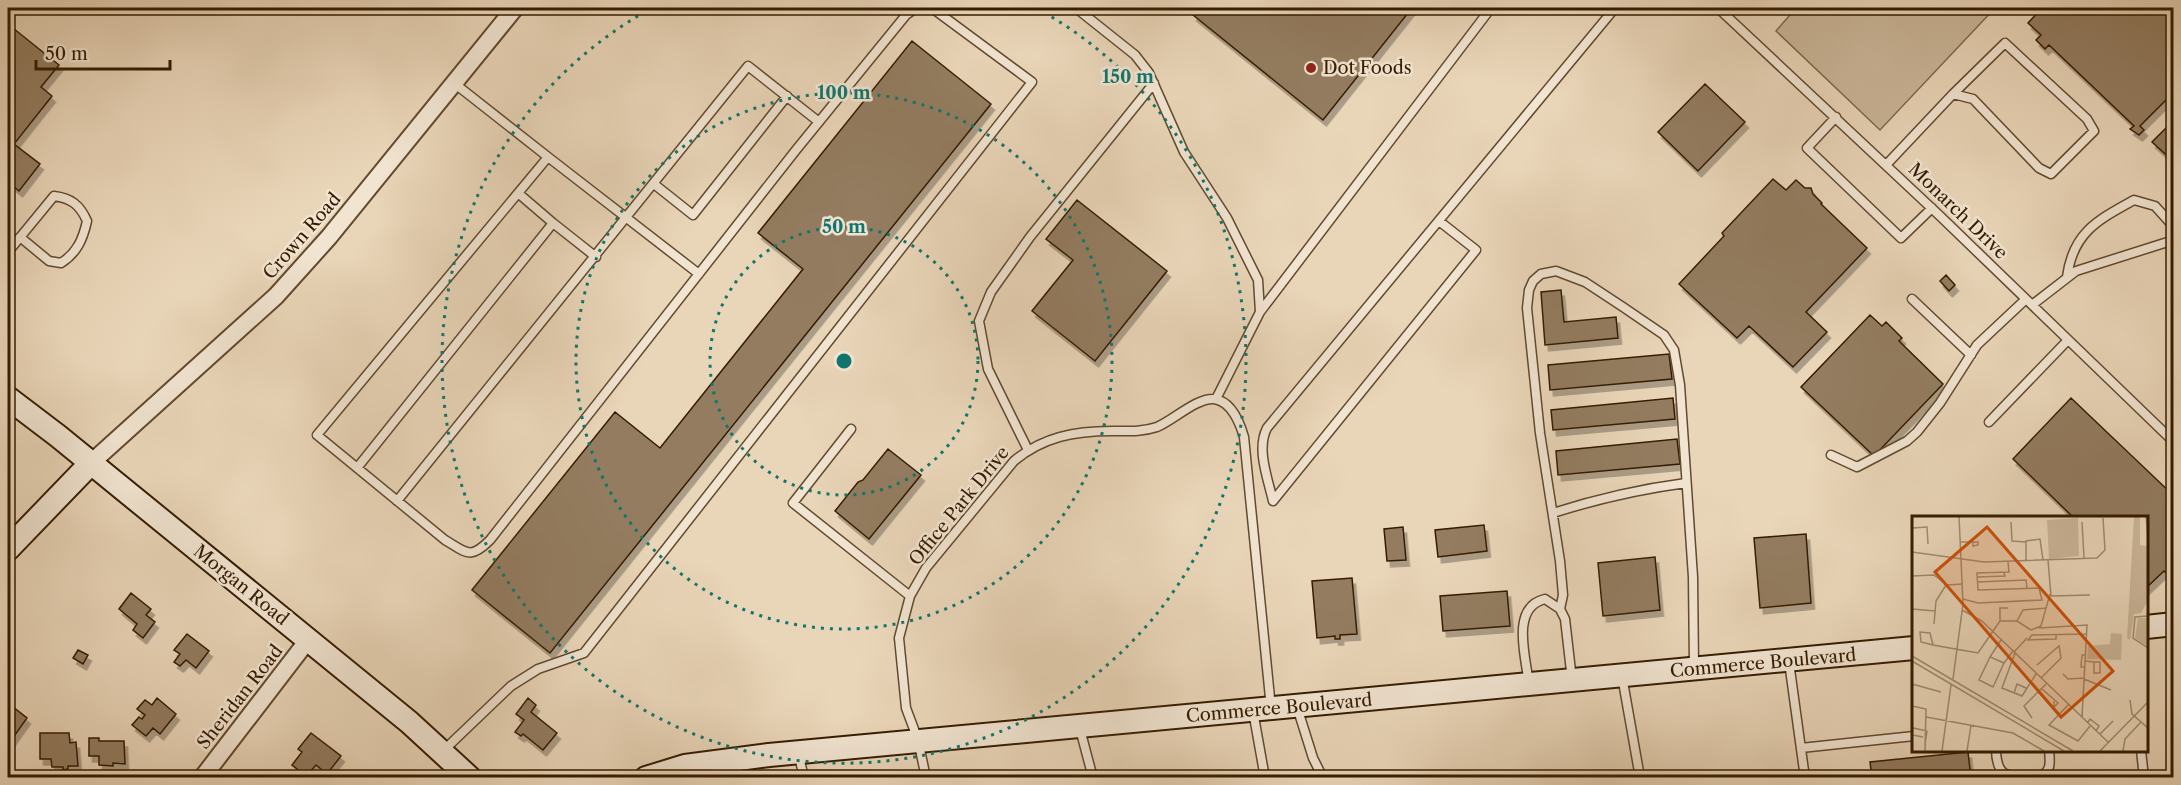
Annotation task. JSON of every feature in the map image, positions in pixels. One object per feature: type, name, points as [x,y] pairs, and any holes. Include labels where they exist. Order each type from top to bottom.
[{"type":"street","name":"Crown Road","points":[[91,463],[276,296],[329,237],[515,8]]},
{"type":"street","name":"Morgan Road","points":[[8,398],[409,722],[470,777]]},
{"type":"street","points":[[8,549],[91,463]]},
{"type":"street","points":[[2148,627],[2174,624]]},
{"type":"street","name":"Sheridan Road","points":[[202,777],[308,640]]},
{"type":"street","name":"Commerce Boulevard","points":[[646,777],[685,766],[798,752],[1912,648]]},
{"type":"lane","points":[[548,157],[317,435],[445,540],[466,553],[478,552],[490,540],[819,122],[906,15],[916,8]]},
{"type":"lane","points":[[442,752],[511,687],[538,669],[584,652],[1032,82],[932,8]]},
{"type":"lane","points":[[1076,8],[1135,55],[1154,82],[1184,152],[1227,218],[1258,280],[1260,312]]},
{"type":"lane","points":[[1265,777],[1244,437],[1238,418],[1216,399],[1260,312],[1491,8]]},
{"type":"lane","points":[[1439,221],[1476,250],[1273,501],[1262,449],[1263,436],[1267,428],[1615,8]]},
{"type":"lane","name":"Monarch Drive","points":[[1718,8],[1932,208],[2174,441]]},
{"type":"lane","points":[[1886,165],[1953,94],[2005,43],[2087,119],[2094,131],[2051,174],[2039,168],[1972,99],[1953,94]]},
{"type":"lane","points":[[397,501],[748,66],[819,122]]},
{"type":"lane","points":[[1028,450],[988,369],[980,321],[991,292],[1030,237],[1154,82]]},
{"type":"lane","points":[[454,83],[699,274]]},
{"type":"lane","points":[[654,184],[693,215],[787,96]]},
{"type":"lane","points":[[1836,117],[1807,148],[1901,238],[1932,208]]},
{"type":"lane","points":[[518,193],[596,257]]},
{"type":"lane","points":[[8,252],[20,237],[54,196],[66,197],[76,203],[87,221],[79,246],[61,263],[49,261],[20,237]]},
{"type":"lane","points":[[2067,278],[2076,246],[2097,221],[2134,200],[2156,206],[2174,226]]},
{"type":"lane","points":[[357,468],[553,223]]},
{"type":"lane","points":[[1831,455],[1857,467],[1907,441],[1940,403],[1977,345],[2029,302],[2076,271],[2174,240]]},
{"type":"lane","points":[[1560,609],[1563,594],[1540,433],[1527,308],[1529,290],[1533,281],[1541,274],[1557,271],[1585,282],[1664,335],[1674,350],[1680,385],[1693,577],[1694,669]]},
{"type":"lane","points":[[1912,299],[1971,355]]},
{"type":"lane","points":[[1989,422],[2068,340]]},
{"type":"lane","name":"Office Park Drive","points":[[926,777],[918,740],[906,708],[899,638],[910,596],[926,568],[1014,461],[1028,450],[1059,435],[1109,431],[1136,432],[1157,427],[1202,401],[1216,399]]},
{"type":"lane","points":[[852,429],[793,503],[910,596]]},
{"type":"lane","points":[[1553,513],[1640,489],[1686,483]]},
{"type":"lane","points":[[1529,685],[1523,624],[1530,606],[1536,601],[1545,599],[1560,609],[1565,619],[1572,681]]},
{"type":"lane","points":[[1788,660],[1805,777]]},
{"type":"lane","points":[[1622,676],[1642,777]]},
{"type":"lane","points":[[1297,706],[1313,758],[1323,777]]},
{"type":"lane","points":[[1079,726],[1093,777]]},
{"type":"lane","points":[[1801,748],[1912,736]]},
{"type":"lane","points":[[798,752],[804,777]]},
{"type":"lane","points":[[1996,752],[1996,764],[2000,772],[2006,775],[2039,776],[2045,775],[2048,771],[2049,752]]},
{"type":"lane","points":[[2141,752],[2144,777]]},
{"type":"shaded area","points":[[1796,8],[1995,8],[1880,130],[1776,31]]},
{"type":"building","name":"Dot Foods","points":[[1200,8],[1412,8],[1323,120],[1193,15]]},
{"type":"building","points":[[2042,8],[2174,8],[2174,92],[2140,126],[2144,130],[2139,135],[2130,129],[2134,126],[2049,45],[2045,49],[2036,40],[2041,35],[2028,23]]},
{"type":"building","points":[[8,24],[59,65],[41,87],[52,96],[14,144],[40,164],[19,191],[8,182]]},
{"type":"building","points":[[912,41],[991,104],[550,653],[472,590],[615,412],[660,448],[803,269],[758,233]]},
{"type":"building","points":[[1705,84],[1745,122],[1698,171],[1658,132]]},
{"type":"building","points":[[2174,120],[2174,162],[2152,142]]},
{"type":"building","points":[[1773,179],[1786,190],[1796,180],[1805,188],[1811,188],[1821,204],[1867,248],[1806,312],[1827,332],[1793,367],[1749,326],[1737,338],[1679,284],[1724,236],[1722,233]]},
{"type":"building","points":[[1077,200],[1167,271],[1095,361],[1032,311],[1073,260],[1046,239]]},
{"type":"building","points":[[1946,275],[1955,285],[1949,291],[1940,281]]},
{"type":"building","points":[[1561,290],[1564,322],[1616,317],[1618,338],[1545,345],[1541,292]]},
{"type":"building","points":[[1870,315],[1882,326],[1886,322],[1902,338],[1899,341],[1943,384],[1874,456],[1801,387]]},
{"type":"building","points":[[1669,354],[1672,379],[1550,390],[1548,365]]},
{"type":"building","points":[[1673,398],[1675,419],[1553,430],[1551,410]]},
{"type":"building","points":[[2071,398],[2174,496],[2174,580],[2164,571],[2148,586],[2148,516],[2072,516],[2013,459]]},
{"type":"building","points":[[1677,439],[1680,464],[1558,475],[1556,451]]},
{"type":"building","points":[[888,449],[921,475],[869,539],[835,511]]},
{"type":"building","points":[[1484,525],[1487,551],[1438,557],[1435,530]]},
{"type":"building","points":[[1403,527],[1406,560],[1387,561],[1384,529]]},
{"type":"building","points":[[1806,534],[1811,603],[1760,608],[1754,538]]},
{"type":"building","points":[[1655,557],[1660,610],[1603,616],[1598,563]]},
{"type":"building","points":[[1352,578],[1357,634],[1340,635],[1340,639],[1335,639],[1335,636],[1317,638],[1312,581]]},
{"type":"building","points":[[1507,591],[1510,626],[1443,631],[1440,596]]},
{"type":"building","points":[[131,593],[151,609],[146,615],[155,622],[143,638],[133,630],[137,624],[119,609]]},
{"type":"building","points":[[187,634],[209,651],[196,668],[186,660],[180,666],[174,662],[180,654],[174,650]]},
{"type":"building","points":[[78,650],[88,655],[83,664],[73,658]]},
{"type":"building","points":[[157,698],[176,714],[160,734],[153,728],[146,736],[132,725],[139,717],[142,719],[145,715],[137,709],[145,700],[152,705]]},
{"type":"building","points":[[528,698],[536,705],[531,712],[557,733],[543,750],[523,734],[521,736],[515,732],[524,720],[516,714]]},
{"type":"building","points":[[8,703],[27,718],[8,745]]},
{"type":"building","points":[[40,733],[69,733],[70,743],[76,742],[78,766],[68,766],[68,769],[63,770],[63,767],[52,767],[51,759],[40,759]]},
{"type":"building","points":[[311,733],[341,756],[327,774],[316,765],[306,776],[292,765],[302,752],[298,749]]},
{"type":"building","points":[[89,738],[99,738],[99,741],[124,741],[125,764],[99,765],[99,756],[89,756]]},
{"type":"building","points":[[1968,752],[1971,778],[1872,778],[1870,762]]},
{"type":"place","name":"Dot Foods","points":[[1311,68]]}]
